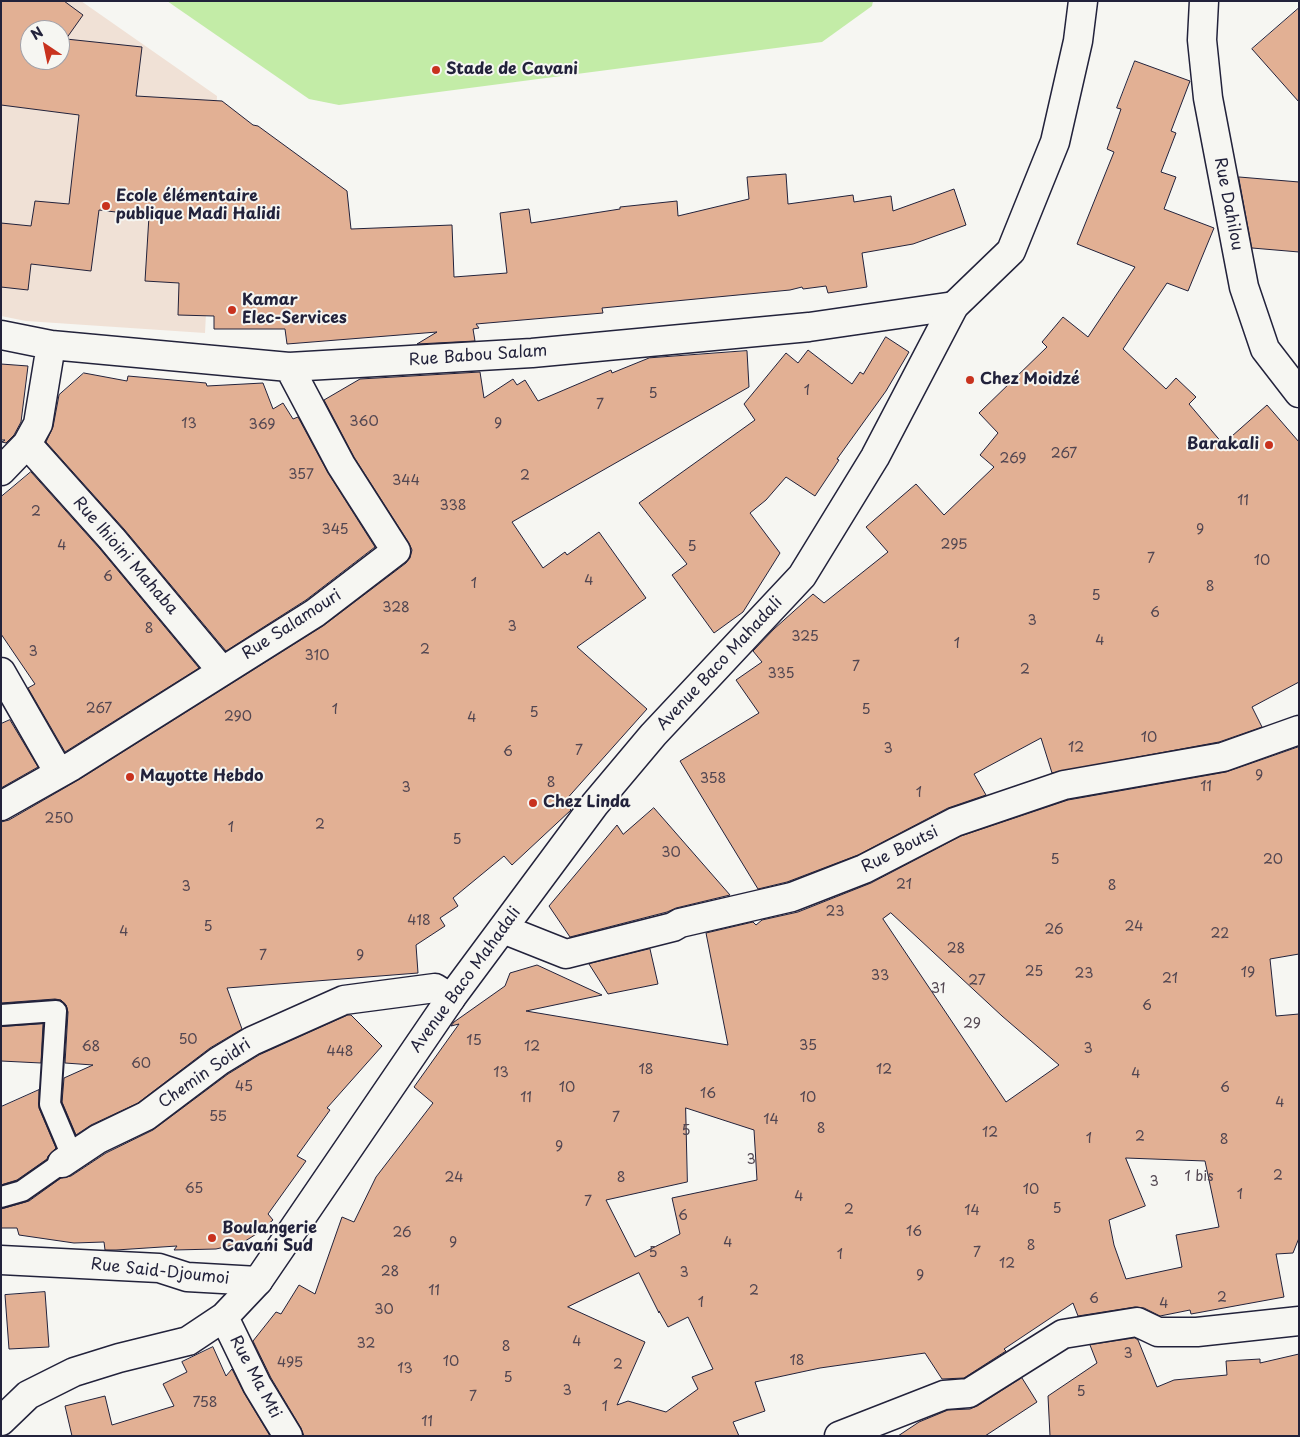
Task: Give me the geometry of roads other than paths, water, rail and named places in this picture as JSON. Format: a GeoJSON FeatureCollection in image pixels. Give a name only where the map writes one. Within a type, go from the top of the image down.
{"type":"FeatureCollection","features":[{"type":"Feature","properties":{"kind":"street","name":"Avenue Baco Mahadali"},"geometry":{"type":"LineString","coordinates":[[1,1421],[28,1395],[74,1372],[119,1358],[188,1342],[224,1317],[258,1281],[451,998],[595,804],[653,735],[802,576],[875,457],[954,306],[1011,251],[1055,142],[1078,41],[1083,1]]}},
{"type":"Feature","properties":{"kind":"street","name":"Rue Dahilou"},"geometry":{"type":"LineString","coordinates":[[1204,1],[1202,40],[1208,98],[1244,287],[1265,348],[1299,393]]}},
{"type":"Feature","properties":{"kind":"street","name":"Rue Babou Salam"},"geometry":{"type":"LineString","coordinates":[[1,335],[51,345],[289,367],[532,354],[809,327],[954,306]]}},
{"type":"Feature","properties":{"kind":"street"},"geometry":{"type":"LineString","coordinates":[[1,471],[27,444],[38,424],[51,345]]}},
{"type":"Feature","properties":{"kind":"street","name":"Rue Salamouri"},"geometry":{"type":"LineString","coordinates":[[1,806],[146,721],[222,670],[315,613],[396,551],[341,465],[289,367]]}},
{"type":"Feature","properties":{"kind":"street","name":"Rue Ihioini Mahaba"},"geometry":{"type":"LineString","coordinates":[[27,444],[112,539],[222,670]]}},
{"type":"Feature","properties":{"kind":"street"},"geometry":{"type":"LineString","coordinates":[[1,672],[59,773]]}},
{"type":"Feature","properties":{"kind":"street","name":"Rue Boutsi"},"geometry":{"type":"LineString","coordinates":[[503,929],[566,954],[674,927],[680,923],[792,897],[864,869],[956,822],[1064,785],[1223,757],[1299,730]]}},
{"type":"Feature","properties":{"kind":"street","name":"Chemin Soidri"},"geometry":{"type":"LineString","coordinates":[[67,1159],[98,1139],[146,1116],[219,1061],[252,1041],[344,1000],[435,988],[451,998]]}},
{"type":"Feature","properties":{"kind":"street","name":"Rue Said-Djoumoi"},"geometry":{"type":"LineString","coordinates":[[1,1260],[159,1268],[186,1277],[258,1281]]}},
{"type":"Feature","properties":{"kind":"street","name":"Rue Ma Mti"},"geometry":{"type":"LineString","coordinates":[[224,1317],[257,1385],[288,1436]]}},
{"type":"Feature","properties":{"kind":"street"},"geometry":{"type":"LineString","coordinates":[[839,1436],[944,1395],[969,1393],[1063,1334],[1136,1322],[1158,1332],[1197,1332],[1299,1322]]}},
{"type":"Feature","properties":{"kind":"lane"},"geometry":{"type":"LineString","coordinates":[[1,1015],[56,1012],[50,1104],[67,1159]]}},
{"type":"Feature","properties":{"kind":"lane","name":"Chemin Soidri"},"geometry":{"type":"LineString","coordinates":[[1,1197],[22,1191],[67,1159]]}},
{"type":"Feature","properties":{"kind":"place","name":"Stade de Cavani"},"geometry":{"type":"Point","coordinates":[436,70]}},
{"type":"Feature","properties":{"kind":"place","name":"Ecole élémentaire publique Madi Halidi"},"geometry":{"type":"Point","coordinates":[106,206]}},
{"type":"Feature","properties":{"kind":"place","name":"Kamar Elec-Services"},"geometry":{"type":"Point","coordinates":[232,310]}},
{"type":"Feature","properties":{"kind":"place","name":"Chez Moidzé"},"geometry":{"type":"Point","coordinates":[970,380]}},
{"type":"Feature","properties":{"kind":"place","name":"Barakali"},"geometry":{"type":"Point","coordinates":[1269,445]}},
{"type":"Feature","properties":{"kind":"place","name":"Mayotte Hebdo"},"geometry":{"type":"Point","coordinates":[130,777]}},
{"type":"Feature","properties":{"kind":"place","name":"Chez Linda"},"geometry":{"type":"Point","coordinates":[533,803]}},
{"type":"Feature","properties":{"kind":"place","name":"Boulangerie Cavani Sud"},"geometry":{"type":"Point","coordinates":[212,1238]}}]}
